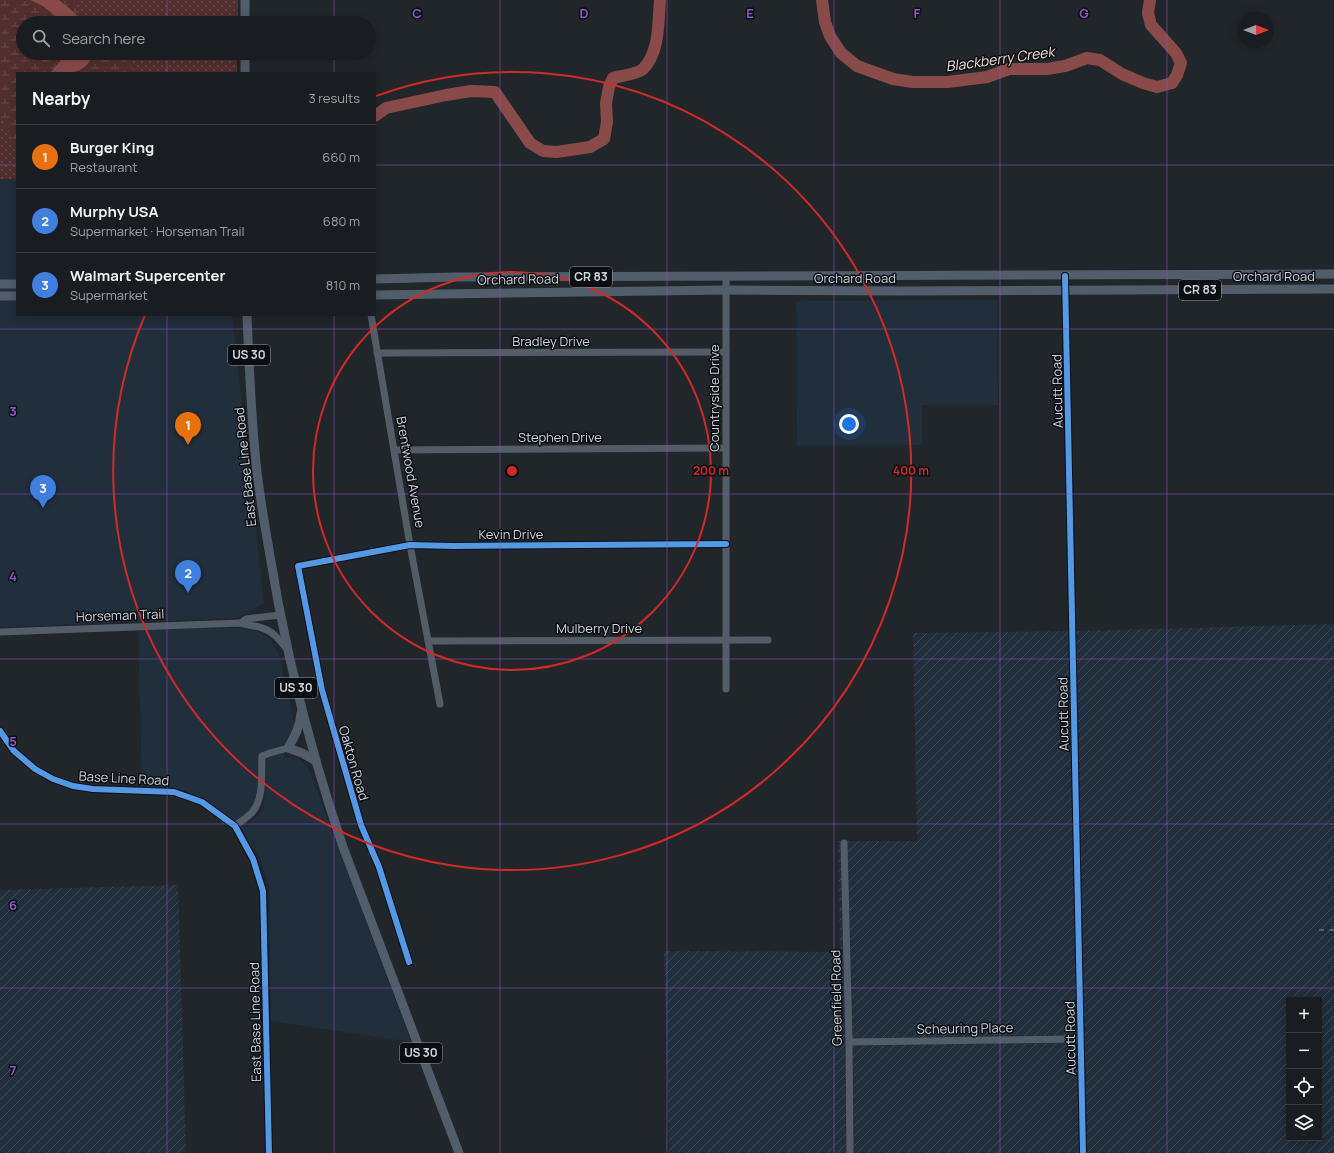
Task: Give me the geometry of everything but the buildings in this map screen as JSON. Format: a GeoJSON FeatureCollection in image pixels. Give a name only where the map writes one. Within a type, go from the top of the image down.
{"type":"FeatureCollection","features":[{"type":"Feature","properties":{"kind":"main road"},"geometry":{"type":"LineString","coordinates":[[245,0],[245,16]]}},
{"type":"Feature","properties":{"kind":"main road"},"geometry":{"type":"LineString","coordinates":[[245,60],[245,72]]}},
{"type":"Feature","properties":{"kind":"main road","name":"Orchard Road"},"geometry":{"type":"LineString","coordinates":[[376,279],[457,277],[1334,274]]}},
{"type":"Feature","properties":{"kind":"main road"},"geometry":{"type":"LineString","coordinates":[[0,284],[16,284]]}},
{"type":"Feature","properties":{"kind":"main road","name":"Orchard Road"},"geometry":{"type":"LineString","coordinates":[[376,295],[726,290],[1334,289]]}},
{"type":"Feature","properties":{"kind":"main road"},"geometry":{"type":"LineString","coordinates":[[0,296],[16,296]]}},
{"type":"Feature","properties":{"kind":"main road","name":"East Base Line Road"},"geometry":{"type":"LineString","coordinates":[[248,316],[250,396],[256,464],[263,518],[280,615]]}},
{"type":"Feature","properties":{"kind":"main road","name":"US 30"},"geometry":{"type":"LineString","coordinates":[[280,615],[301,706],[327,800],[343,847],[459,1153]]}},
{"type":"Feature","properties":{"kind":"main road"},"geometry":{"type":"LineString","coordinates":[[301,706],[300,724],[288,748],[302,753],[316,761]]}},
{"type":"Feature","properties":{"kind":"street","name":"Aucutt Road"},"geometry":{"type":"LineString","coordinates":[[1065,276],[1083,1153]]}},
{"type":"Feature","properties":{"kind":"street","name":"Countryside Drive"},"geometry":{"type":"LineString","coordinates":[[726,277],[726,689]]}},
{"type":"Feature","properties":{"kind":"street","name":"Brentwood Avenue"},"geometry":{"type":"LineString","coordinates":[[371,316],[410,544],[440,704]]}},
{"type":"Feature","properties":{"kind":"street","name":"Bradley Drive"},"geometry":{"type":"LineString","coordinates":[[377,353],[726,352]]}},
{"type":"Feature","properties":{"kind":"street","name":"Stephen Drive"},"geometry":{"type":"LineString","coordinates":[[395,450],[726,448]]}},
{"type":"Feature","properties":{"kind":"street","name":"Kevin Drive"},"geometry":{"type":"LineString","coordinates":[[298,566],[410,544],[452,546],[726,544]]}},
{"type":"Feature","properties":{"kind":"street","name":"Oakton Road"},"geometry":{"type":"LineString","coordinates":[[298,566],[322,690],[361,825],[379,867],[409,962]]}},
{"type":"Feature","properties":{"kind":"street","name":"Horseman Trail"},"geometry":{"type":"LineString","coordinates":[[240,623],[246,619],[280,615]]}},
{"type":"Feature","properties":{"kind":"street","name":"Horseman Trail"},"geometry":{"type":"LineString","coordinates":[[0,632],[146,625],[240,623],[246,626],[262,627],[268,630],[287,649]]}},
{"type":"Feature","properties":{"kind":"street","name":"Mulberry Drive"},"geometry":{"type":"LineString","coordinates":[[429,641],[768,640]]}},
{"type":"Feature","properties":{"kind":"street","name":"Base Line Road"},"geometry":{"type":"LineString","coordinates":[[0,731],[14,751],[35,769],[72,786],[93,789],[174,792],[202,802],[235,826],[253,859],[263,891]]}},
{"type":"Feature","properties":{"kind":"street"},"geometry":{"type":"LineString","coordinates":[[235,826],[254,810],[259,799],[262,756],[288,748]]}},
{"type":"Feature","properties":{"kind":"street","name":"Greenfield Road"},"geometry":{"type":"LineString","coordinates":[[844,843],[850,1153]]}},
{"type":"Feature","properties":{"kind":"street","name":"East Base Line Road"},"geometry":{"type":"LineString","coordinates":[[263,891],[269,1153]]}},
{"type":"Feature","properties":{"kind":"street","name":"Scheuring Place"},"geometry":{"type":"LineString","coordinates":[[849,1042],[1081,1039]]}},
{"type":"Feature","properties":{"kind":"shaded area"},"geometry":{"type":"Polygon","coordinates":[[[30,0],[59,0],[78,16],[55,16],[43,6],[30,0]]]}},
{"type":"Feature","properties":{"kind":"shaded area"},"geometry":{"type":"Polygon","coordinates":[[[61,60],[90,60],[82,69],[76,71],[51,72],[61,60]]]}},
{"type":"Feature","properties":{"kind":"shaded area"},"geometry":{"type":"Polygon","coordinates":[[[0,179],[12,179],[16,180],[16,316],[232,316],[264,603],[237,618],[0,627],[0,179]]]}},
{"type":"Feature","properties":{"kind":"shaded area"},"geometry":{"type":"Polygon","coordinates":[[[997,300],[998,405],[922,405],[922,445],[797,446],[796,301],[997,300]]]}},
{"type":"Feature","properties":{"kind":"shaded area"},"geometry":{"type":"Polygon","coordinates":[[[1334,624],[1334,1153],[669,1153],[664,951],[840,952],[838,841],[917,841],[913,633],[1079,631],[1334,624]]]}},
{"type":"Feature","properties":{"kind":"shaded area"},"geometry":{"type":"Polygon","coordinates":[[[241,628],[260,632],[271,640],[279,655],[295,726],[290,736],[284,757],[298,758],[308,767],[411,1042],[271,1021],[269,886],[259,856],[244,832],[232,819],[204,801],[186,792],[165,787],[142,787],[138,629],[241,628]],[[266,779],[244,830],[263,809],[266,779]]]}},
{"type":"Feature","properties":{"kind":"shaded area"},"geometry":{"type":"Polygon","coordinates":[[[178,885],[186,1153],[0,1153],[0,890],[178,885]]]}},
{"type":"Feature","properties":{"kind":"green space"},"geometry":{"type":"Polygon","coordinates":[[[0,0],[238,0],[238,16],[16,16],[16,60],[237,60],[237,72],[16,72],[16,180],[0,179],[0,0]]]}},
{"type":"Feature","properties":{"kind":"green space"},"geometry":{"type":"Polygon","coordinates":[[[0,0],[30,0],[43,5],[55,16],[16,16],[16,60],[61,60],[51,72],[16,72],[16,144],[14,143],[0,116],[0,0]]]}},
{"type":"Feature","properties":{"kind":"green space"},"geometry":{"type":"Polygon","coordinates":[[[59,0],[73,0],[86,16],[77,15],[59,0]]]}},
{"type":"Feature","properties":{"kind":"green space"},"geometry":{"type":"Polygon","coordinates":[[[125,60],[136,72],[76,72],[91,61],[125,60]]]}},
{"type":"Feature","properties":{"kind":"waterway","name":"Blackberry Creek"},"geometry":{"type":"LineString","coordinates":[[376,115],[386,108],[446,95],[471,91],[495,92],[530,143],[543,151],[557,152],[590,147],[604,139],[607,122],[606,103],[609,87],[613,78],[641,71],[649,62],[653,54],[657,36],[660,0]]}},
{"type":"Feature","properties":{"kind":"waterway","name":"Blackberry Creek"},"geometry":{"type":"LineString","coordinates":[[822,0],[825,22],[830,36],[841,53],[857,66],[893,79],[913,82],[948,82],[987,77],[1009,69],[1047,69],[1065,66],[1087,58],[1100,60],[1122,74],[1157,87],[1172,83],[1177,75],[1181,63],[1176,53],[1151,25],[1148,13],[1150,0]]}},
{"type":"Feature","properties":{"kind":"railway"},"geometry":{"type":"LineString","coordinates":[[1319,930],[1334,930]]}},
{"type":"Feature","properties":{"kind":"cycle path"},"geometry":{"type":"LineString","coordinates":[[1065,276],[1083,1153]]}},
{"type":"Feature","properties":{"kind":"cycle path"},"geometry":{"type":"LineString","coordinates":[[409,962],[379,867],[361,825],[322,690],[298,566],[410,545],[726,544]]}},
{"type":"Feature","properties":{"kind":"cycle path"},"geometry":{"type":"LineString","coordinates":[[0,731],[14,751],[35,769],[53,779],[73,786],[93,789],[174,792],[202,802],[235,826],[253,859],[263,891],[269,1153]]}},
{"type":"Feature","properties":{"kind":"place","name":"Burger King"},"geometry":{"type":"Point","coordinates":[188,445]}},
{"type":"Feature","properties":{"kind":"place","name":"Walmart Supercenter"},"geometry":{"type":"Point","coordinates":[43,508]}},
{"type":"Feature","properties":{"kind":"place","name":"Murphy USA"},"geometry":{"type":"Point","coordinates":[188,593]}}]}
